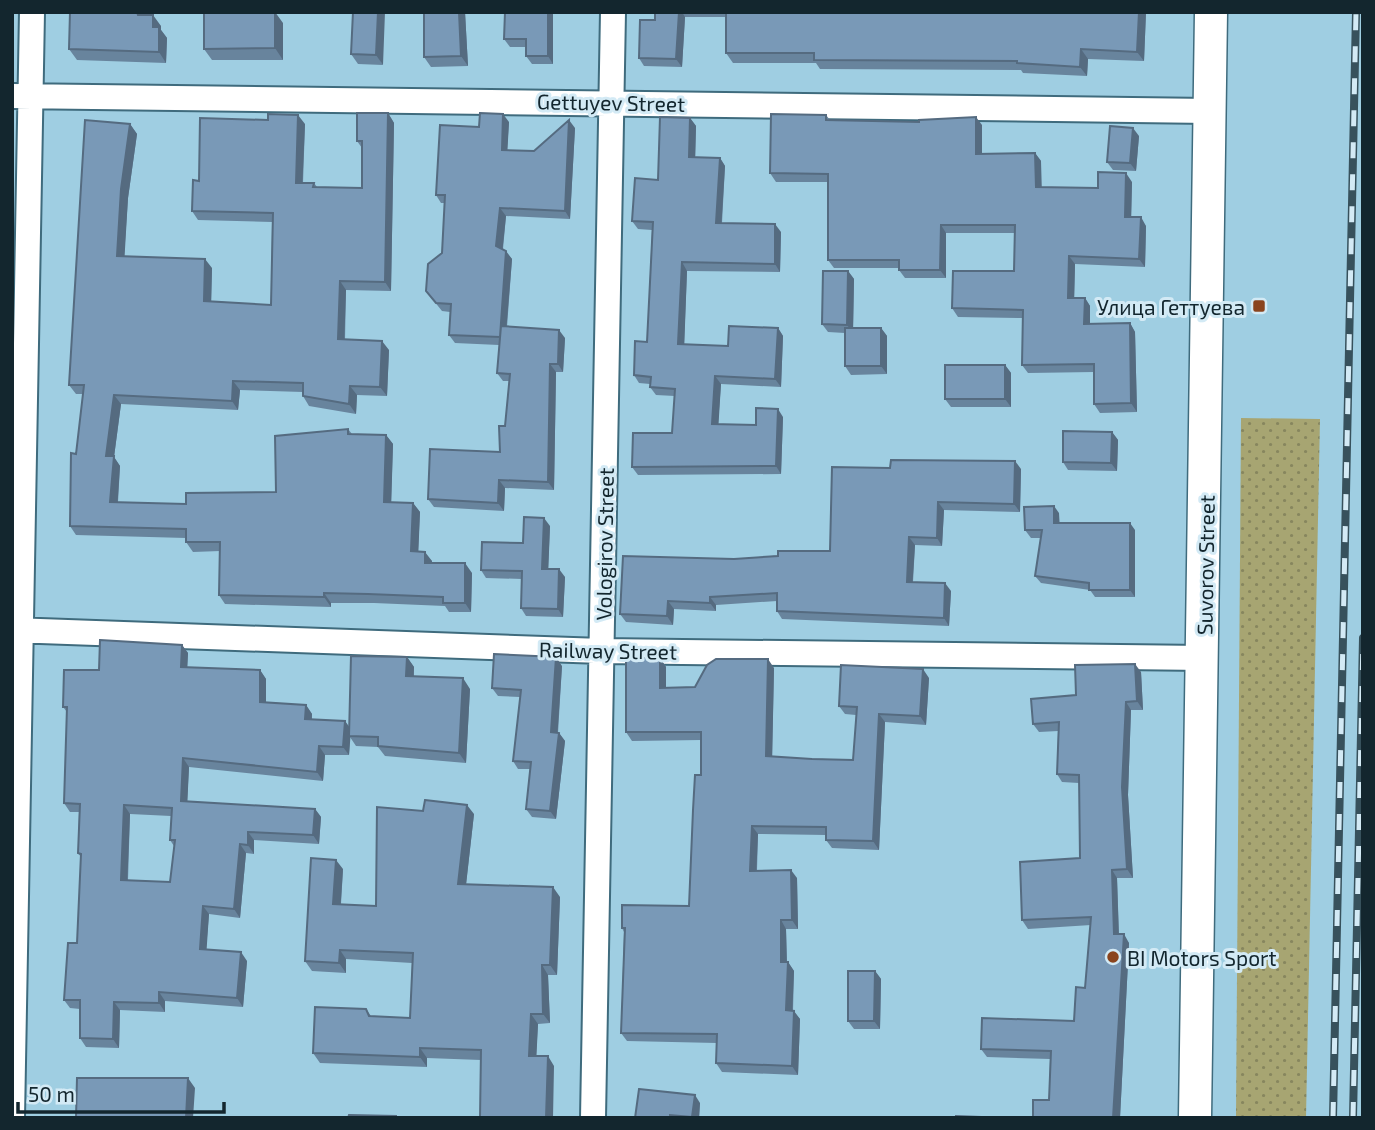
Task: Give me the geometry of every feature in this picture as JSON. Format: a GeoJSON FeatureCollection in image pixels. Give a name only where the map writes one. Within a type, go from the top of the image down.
{"type":"FeatureCollection","features":[{"type":"Feature","properties":{"kind":"street"},"geometry":{"type":"LineString","coordinates":[[12,1118],[21,96],[32,12]]}},
{"type":"Feature","properties":{"kind":"street","name":"Vologirov Street"},"geometry":{"type":"LineString","coordinates":[[593,1118],[613,12]]}},
{"type":"Feature","properties":{"kind":"street","name":"Suvorov Street"},"geometry":{"type":"LineString","coordinates":[[1195,1118],[1204,658],[1211,12]]}},
{"type":"Feature","properties":{"kind":"street","name":"Gettuyev Street"},"geometry":{"type":"LineString","coordinates":[[21,96],[1210,111]]}},
{"type":"Feature","properties":{"kind":"street","name":"Railway Street"},"geometry":{"type":"LineString","coordinates":[[17,630],[602,651],[1204,658]]}},
{"type":"Feature","properties":{"kind":"shaded area"},"geometry":{"type":"Polygon","coordinates":[[[1241,418],[1320,419],[1306,1118],[1236,1118],[1241,418]]]}},
{"type":"Feature","properties":{"kind":"building"},"geometry":{"type":"Polygon","coordinates":[[[70,12],[137,12],[138,15],[153,15],[153,27],[159,27],[159,52],[69,49],[70,12]]]}},
{"type":"Feature","properties":{"kind":"building"},"geometry":{"type":"Polygon","coordinates":[[[204,12],[275,12],[275,48],[204,49],[204,12]]]}},
{"type":"Feature","properties":{"kind":"building"},"geometry":{"type":"Polygon","coordinates":[[[353,12],[378,12],[376,55],[351,54],[353,12]]]}},
{"type":"Feature","properties":{"kind":"building"},"geometry":{"type":"Polygon","coordinates":[[[424,12],[459,12],[461,56],[424,57],[424,12]]]}},
{"type":"Feature","properties":{"kind":"building"},"geometry":{"type":"Polygon","coordinates":[[[505,12],[548,12],[548,56],[526,56],[526,39],[504,39],[505,12]]]}},
{"type":"Feature","properties":{"kind":"building"},"geometry":{"type":"Polygon","coordinates":[[[655,12],[679,12],[676,59],[639,58],[640,20],[655,20],[655,12]]]}},
{"type":"Feature","properties":{"kind":"building"},"geometry":{"type":"Polygon","coordinates":[[[726,12],[1139,12],[1137,52],[1081,49],[1080,67],[1017,61],[814,60],[814,53],[726,53],[726,12]]]}},
{"type":"Feature","properties":{"kind":"building"},"geometry":{"type":"Polygon","coordinates":[[[357,113],[388,113],[385,282],[340,281],[338,339],[382,341],[380,387],[350,386],[349,404],[303,396],[303,383],[233,381],[232,401],[114,395],[106,456],[114,456],[110,502],[186,504],[186,493],[276,492],[275,436],[348,429],[348,434],[386,435],[384,502],[413,503],[411,551],[425,552],[425,563],[465,563],[465,603],[443,603],[443,597],[368,594],[324,593],[324,597],[219,595],[220,542],[186,542],[186,529],[70,526],[71,453],[76,454],[84,385],[69,385],[85,120],[130,124],[121,189],[117,256],[205,259],[204,301],[271,305],[273,213],[192,211],[193,180],[199,181],[200,118],[268,120],[268,114],[298,115],[296,183],[314,183],[313,187],[362,188],[362,141],[357,141],[357,113]]]}},
{"type":"Feature","properties":{"kind":"building"},"geometry":{"type":"Polygon","coordinates":[[[480,113],[503,114],[502,150],[534,151],[569,120],[565,211],[500,208],[496,246],[506,251],[500,337],[449,335],[451,304],[436,303],[426,291],[428,264],[442,253],[445,195],[436,195],[440,125],[479,127],[480,113]]]}},
{"type":"Feature","properties":{"kind":"building"},"geometry":{"type":"Polygon","coordinates":[[[771,114],[826,115],[826,120],[919,122],[976,117],[976,154],[1035,153],[1036,187],[1098,188],[1098,172],[1126,173],[1125,217],[1141,217],[1139,259],[1069,256],[1068,298],[1085,298],[1084,324],[1130,323],[1131,403],[1094,404],[1094,364],[1022,365],[1023,310],[952,308],[953,271],[1014,271],[1015,225],[941,225],[940,270],[899,270],[899,260],[828,260],[828,174],[770,173],[771,114]]]}},
{"type":"Feature","properties":{"kind":"building"},"geometry":{"type":"Polygon","coordinates":[[[660,117],[690,118],[689,157],[720,158],[716,223],[775,224],[775,264],[682,262],[678,344],[728,346],[729,326],[778,328],[775,379],[715,376],[712,424],[756,425],[756,408],[778,409],[776,466],[632,467],[633,433],[672,433],[675,389],[650,387],[651,377],[634,375],[635,341],[647,342],[653,222],[632,221],[635,178],[658,180],[660,117]]]}},
{"type":"Feature","properties":{"kind":"building"},"geometry":{"type":"Polygon","coordinates":[[[1110,126],[1133,128],[1130,163],[1107,162],[1110,126]]]}},
{"type":"Feature","properties":{"kind":"building"},"geometry":{"type":"Polygon","coordinates":[[[823,271],[848,271],[847,325],[822,324],[823,271]]]}},
{"type":"Feature","properties":{"kind":"building"},"geometry":{"type":"Polygon","coordinates":[[[501,326],[559,330],[558,364],[550,364],[548,482],[499,480],[498,503],[428,499],[430,449],[500,452],[499,426],[505,426],[510,374],[497,373],[501,326]]]}},
{"type":"Feature","properties":{"kind":"building"},"geometry":{"type":"Polygon","coordinates":[[[845,328],[881,328],[881,366],[845,366],[845,328]]]}},
{"type":"Feature","properties":{"kind":"building"},"geometry":{"type":"Polygon","coordinates":[[[945,365],[1005,365],[1005,399],[945,399],[945,365]]]}},
{"type":"Feature","properties":{"kind":"building"},"geometry":{"type":"Polygon","coordinates":[[[1063,431],[1112,432],[1111,463],[1063,462],[1063,431]]]}},
{"type":"Feature","properties":{"kind":"building"},"geometry":{"type":"Polygon","coordinates":[[[891,460],[1015,461],[1014,504],[938,502],[937,538],[909,537],[907,582],[945,583],[944,618],[777,611],[777,593],[710,597],[710,603],[668,601],[667,616],[620,614],[623,556],[734,559],[778,556],[778,551],[830,551],[832,467],[890,468],[891,460]]]}},
{"type":"Feature","properties":{"kind":"building"},"geometry":{"type":"Polygon","coordinates":[[[1054,506],[1054,523],[1130,523],[1130,590],[1089,590],[1089,583],[1035,576],[1042,530],[1025,530],[1024,507],[1054,506]]]}},
{"type":"Feature","properties":{"kind":"building"},"geometry":{"type":"Polygon","coordinates":[[[524,517],[544,518],[542,569],[559,569],[558,609],[521,608],[522,571],[481,570],[482,542],[523,543],[524,517]]]}},
{"type":"Feature","properties":{"kind":"building"},"geometry":{"type":"Polygon","coordinates":[[[100,640],[182,645],[181,667],[260,670],[260,702],[306,705],[305,719],[345,721],[343,747],[319,746],[317,772],[183,758],[181,801],[315,809],[313,835],[248,832],[248,845],[240,844],[234,909],[203,906],[200,949],[241,952],[237,998],[159,992],[159,1003],[114,1002],[113,1039],[80,1038],[80,1000],[64,1000],[68,943],[77,943],[81,854],[78,853],[80,804],[64,803],[67,707],[63,707],[64,670],[99,670],[100,640]],[[124,805],[121,880],[170,882],[175,840],[170,840],[172,808],[124,805]]]}},
{"type":"Feature","properties":{"kind":"building"},"geometry":{"type":"Polygon","coordinates":[[[494,654],[556,657],[551,732],[559,733],[550,811],[526,809],[531,762],[513,761],[521,690],[492,688],[494,654]]]}},
{"type":"Feature","properties":{"kind":"building"},"geometry":{"type":"Polygon","coordinates":[[[351,656],[407,657],[406,676],[463,678],[459,753],[378,746],[378,737],[349,736],[351,656]]]}},
{"type":"Feature","properties":{"kind":"building"},"geometry":{"type":"Polygon","coordinates":[[[626,658],[660,658],[660,688],[695,687],[707,665],[716,659],[768,659],[766,756],[812,759],[853,760],[857,707],[839,706],[841,665],[923,669],[920,716],[879,714],[873,841],[826,840],[826,827],[752,826],[750,871],[791,870],[792,920],[781,920],[781,962],[788,962],[786,1010],[794,1011],[792,1066],[716,1063],[717,1034],[621,1033],[625,928],[622,928],[622,905],[689,906],[695,775],[701,775],[701,732],[626,732],[626,658]]]}},
{"type":"Feature","properties":{"kind":"building"},"geometry":{"type":"Polygon","coordinates":[[[1135,664],[1137,701],[1126,702],[1122,787],[1127,869],[1112,870],[1114,934],[1124,934],[1113,1118],[1033,1118],[1033,1100],[1049,1100],[1051,1051],[981,1049],[982,1018],[1074,1021],[1076,987],[1085,988],[1091,917],[1022,920],[1020,862],[1080,858],[1079,775],[1057,774],[1059,722],[1033,724],[1031,699],[1076,695],[1075,665],[1135,664]]]}},
{"type":"Feature","properties":{"kind":"building"},"geometry":{"type":"Polygon","coordinates":[[[425,800],[467,805],[458,884],[553,887],[550,965],[542,965],[543,1014],[531,1014],[529,1056],[548,1056],[546,1118],[480,1118],[481,1050],[420,1048],[420,1057],[313,1053],[315,1007],[366,1009],[369,1016],[410,1018],[413,953],[340,950],[339,963],[305,961],[311,858],[336,860],[333,904],[376,906],[377,807],[423,811],[425,800]]]}},
{"type":"Feature","properties":{"kind":"building"},"geometry":{"type":"Polygon","coordinates":[[[848,971],[875,971],[874,1021],[848,1021],[848,971]]]}},
{"type":"Feature","properties":{"kind":"building"},"geometry":{"type":"Polygon","coordinates":[[[77,1078],[188,1078],[186,1118],[76,1118],[77,1078]]]}},
{"type":"Feature","properties":{"kind":"building"},"geometry":{"type":"Polygon","coordinates":[[[639,1089],[695,1095],[692,1117],[670,1115],[670,1118],[635,1118],[639,1089]]]}},
{"type":"Feature","properties":{"kind":"building"},"geometry":{"type":"Polygon","coordinates":[[[349,1115],[396,1116],[396,1118],[348,1118],[349,1115]]]}},
{"type":"Feature","properties":{"kind":"building"},"geometry":{"type":"Polygon","coordinates":[[[956,1116],[1007,1118],[956,1118],[956,1116]]]}},
{"type":"Feature","properties":{"kind":"railway"},"geometry":{"type":"LineString","coordinates":[[1333,1118],[1356,12]]}},
{"type":"Feature","properties":{"kind":"railway"},"geometry":{"type":"LineString","coordinates":[[1353,1118],[1363,638]]}},
{"type":"Feature","properties":{"kind":"place","name":"Улица Геттуева"},"geometry":{"type":"Point","coordinates":[1259,306]}},
{"type":"Feature","properties":{"kind":"place","name":"BI Motors Sport"},"geometry":{"type":"Point","coordinates":[1113,957]}}]}
